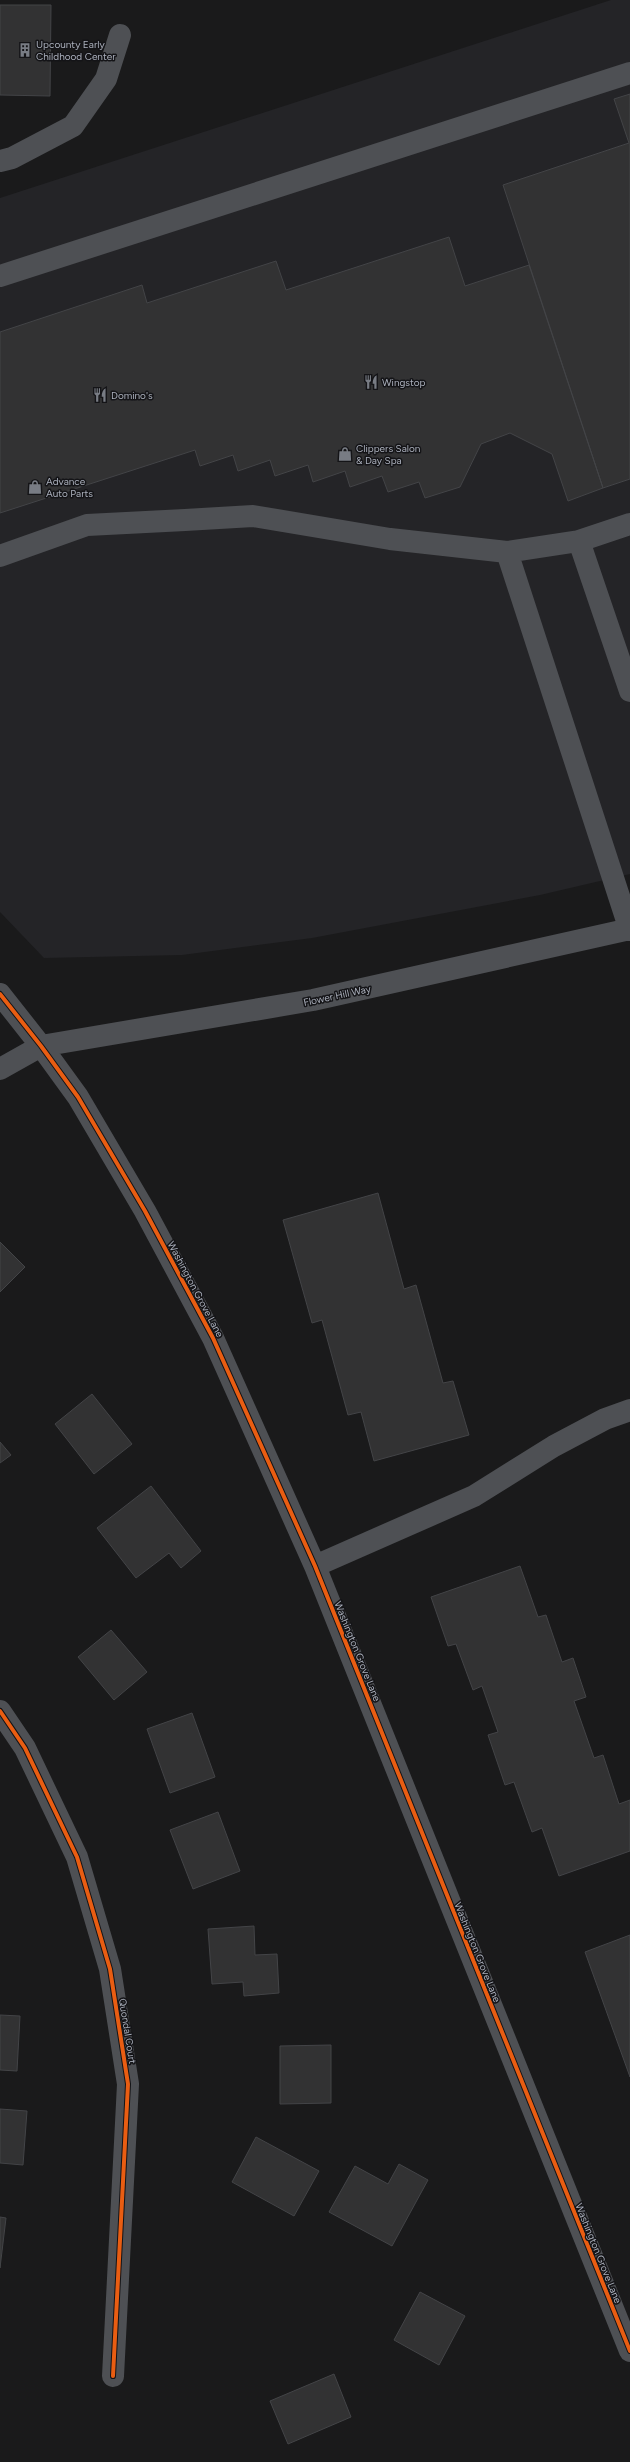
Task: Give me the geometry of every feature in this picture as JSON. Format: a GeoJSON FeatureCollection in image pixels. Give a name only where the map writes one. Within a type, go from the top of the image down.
{"type":"FeatureCollection","features":[{"type":"Feature","properties":{"kind":"street"},"geometry":{"type":"LineString","coordinates":[[0,161],[12,158],[73,126],[106,79],[120,35]]}},
{"type":"Feature","properties":{"kind":"street"},"geometry":{"type":"LineString","coordinates":[[0,276],[630,73]]}},
{"type":"Feature","properties":{"kind":"street"},"geometry":{"type":"LineString","coordinates":[[0,556],[87,525],[253,516],[390,539],[506,552],[579,541],[630,524]]}},
{"type":"Feature","properties":{"kind":"street"},"geometry":{"type":"LineString","coordinates":[[579,541],[630,691]]}},
{"type":"Feature","properties":{"kind":"street"},"geometry":{"type":"LineString","coordinates":[[506,552],[630,929]]}},
{"type":"Feature","properties":{"kind":"street","name":"Flower Hill Way"},"geometry":{"type":"LineString","coordinates":[[0,1069],[42,1046],[313,1000],[630,929]]}},
{"type":"Feature","properties":{"kind":"street","name":"Washington Grove Lane"},"geometry":{"type":"LineString","coordinates":[[0,994],[42,1046],[78,1097],[145,1211],[213,1338],[315,1566],[630,2351]]}},
{"type":"Feature","properties":{"kind":"street"},"geometry":{"type":"LineString","coordinates":[[315,1566],[474,1496],[554,1446],[605,1419],[630,1410]]}},
{"type":"Feature","properties":{"kind":"street","name":"Quondal Court"},"geometry":{"type":"LineString","coordinates":[[0,1711],[25,1748],[77,1857],[110,1969],[128,2084],[113,2376]]}},
{"type":"Feature","properties":{"kind":"shaded area"},"geometry":{"type":"Polygon","coordinates":[[[611,0],[630,0],[630,874],[540,895],[312,938],[182,955],[44,958],[0,912],[0,198],[611,0]]]}},
{"type":"Feature","properties":{"kind":"building","name":"Upcounty Early Childhood Center"},"geometry":{"type":"Polygon","coordinates":[[[0,5],[51,5],[50,96],[0,95],[0,5]]]}},
{"type":"Feature","properties":{"kind":"building"},"geometry":{"type":"Polygon","coordinates":[[[630,94],[630,479],[603,488],[503,185],[629,143],[614,99],[630,94]]]}},
{"type":"Feature","properties":{"kind":"building"},"geometry":{"type":"Polygon","coordinates":[[[449,237],[465,286],[529,265],[603,488],[568,501],[552,454],[510,433],[481,444],[460,487],[425,498],[419,482],[388,492],[382,476],[350,487],[345,471],[313,482],[308,465],[275,476],[270,460],[238,471],[233,455],[200,466],[195,450],[0,513],[0,332],[142,285],[147,303],[276,261],[286,290],[449,237]]]}},
{"type":"Feature","properties":{"kind":"building"},"geometry":{"type":"Polygon","coordinates":[[[378,1193],[404,1289],[416,1285],[443,1383],[453,1381],[469,1435],[374,1461],[361,1412],[348,1415],[322,1320],[312,1323],[283,1220],[378,1193]]]}},
{"type":"Feature","properties":{"kind":"building"},"geometry":{"type":"Polygon","coordinates":[[[0,1242],[25,1267],[0,1292],[0,1242]]]}},
{"type":"Feature","properties":{"kind":"building"},"geometry":{"type":"Polygon","coordinates":[[[92,1394],[132,1444],[94,1474],[55,1424],[92,1394]]]}},
{"type":"Feature","properties":{"kind":"building"},"geometry":{"type":"Polygon","coordinates":[[[0,1442],[11,1455],[0,1463],[0,1442]]]}},
{"type":"Feature","properties":{"kind":"building"},"geometry":{"type":"Polygon","coordinates":[[[151,1486],[201,1551],[181,1568],[169,1553],[136,1578],[97,1528],[151,1486]]]}},
{"type":"Feature","properties":{"kind":"building"},"geometry":{"type":"Polygon","coordinates":[[[520,1566],[538,1617],[546,1615],[562,1662],[573,1658],[586,1697],[574,1701],[594,1758],[603,1755],[619,1804],[630,1800],[630,1851],[559,1876],[542,1828],[532,1832],[514,1782],[505,1785],[488,1735],[498,1732],[482,1686],[473,1690],[456,1644],[448,1646],[431,1597],[520,1566]]]}},
{"type":"Feature","properties":{"kind":"building"},"geometry":{"type":"Polygon","coordinates":[[[111,1630],[147,1672],[114,1700],[78,1657],[111,1630]]]}},
{"type":"Feature","properties":{"kind":"building"},"geometry":{"type":"Polygon","coordinates":[[[192,1713],[215,1777],[170,1793],[147,1729],[192,1713]]]}},
{"type":"Feature","properties":{"kind":"building"},"geometry":{"type":"Polygon","coordinates":[[[218,1812],[240,1871],[193,1889],[170,1830],[218,1812]]]}},
{"type":"Feature","properties":{"kind":"building"},"geometry":{"type":"Polygon","coordinates":[[[254,1926],[255,1955],[277,1954],[279,1993],[244,1996],[243,1982],[212,1984],[208,1929],[254,1926]]]}},
{"type":"Feature","properties":{"kind":"building"},"geometry":{"type":"Polygon","coordinates":[[[630,1935],[630,2077],[585,1952],[630,1935]]]}},
{"type":"Feature","properties":{"kind":"building"},"geometry":{"type":"Polygon","coordinates":[[[0,2015],[20,2016],[17,2071],[0,2070],[0,2015]]]}},
{"type":"Feature","properties":{"kind":"building"},"geometry":{"type":"Polygon","coordinates":[[[331,2045],[331,2103],[280,2104],[280,2046],[331,2045]]]}},
{"type":"Feature","properties":{"kind":"building"},"geometry":{"type":"Polygon","coordinates":[[[0,2109],[27,2111],[23,2165],[0,2163],[0,2109]]]}},
{"type":"Feature","properties":{"kind":"building"},"geometry":{"type":"Polygon","coordinates":[[[256,2137],[319,2171],[294,2216],[232,2182],[256,2137]]]}},
{"type":"Feature","properties":{"kind":"building"},"geometry":{"type":"Polygon","coordinates":[[[399,2164],[428,2180],[392,2246],[329,2212],[355,2166],[388,2184],[399,2164]]]}},
{"type":"Feature","properties":{"kind":"building"},"geometry":{"type":"Polygon","coordinates":[[[0,2217],[6,2218],[0,2268],[0,2217]]]}},
{"type":"Feature","properties":{"kind":"building"},"geometry":{"type":"Polygon","coordinates":[[[420,2292],[465,2316],[439,2365],[394,2340],[420,2292]]]}},
{"type":"Feature","properties":{"kind":"building"},"geometry":{"type":"Polygon","coordinates":[[[334,2374],[351,2417],[288,2444],[270,2401],[334,2374]]]}},
{"type":"Feature","properties":{"kind":"cycle path"},"geometry":{"type":"LineString","coordinates":[[0,994],[41,1046],[78,1097],[145,1211],[213,1338],[315,1566],[630,2351]]}},
{"type":"Feature","properties":{"kind":"cycle path"},"geometry":{"type":"LineString","coordinates":[[0,1711],[25,1748],[77,1857],[110,1969],[128,2084],[113,2376]]}},
{"type":"Feature","properties":{"kind":"place","name":"Upcounty Early Childhood Center"},"geometry":{"type":"Point","coordinates":[25,50]}},
{"type":"Feature","properties":{"kind":"place","name":"Wingstop"},"geometry":{"type":"Point","coordinates":[371,382]}},
{"type":"Feature","properties":{"kind":"place","name":"Domino's"},"geometry":{"type":"Point","coordinates":[100,395]}},
{"type":"Feature","properties":{"kind":"place","name":"Clippers Salon & Day Spa"},"geometry":{"type":"Point","coordinates":[345,454]}},
{"type":"Feature","properties":{"kind":"place","name":"Advance Auto Parts"},"geometry":{"type":"Point","coordinates":[35,487]}}]}
